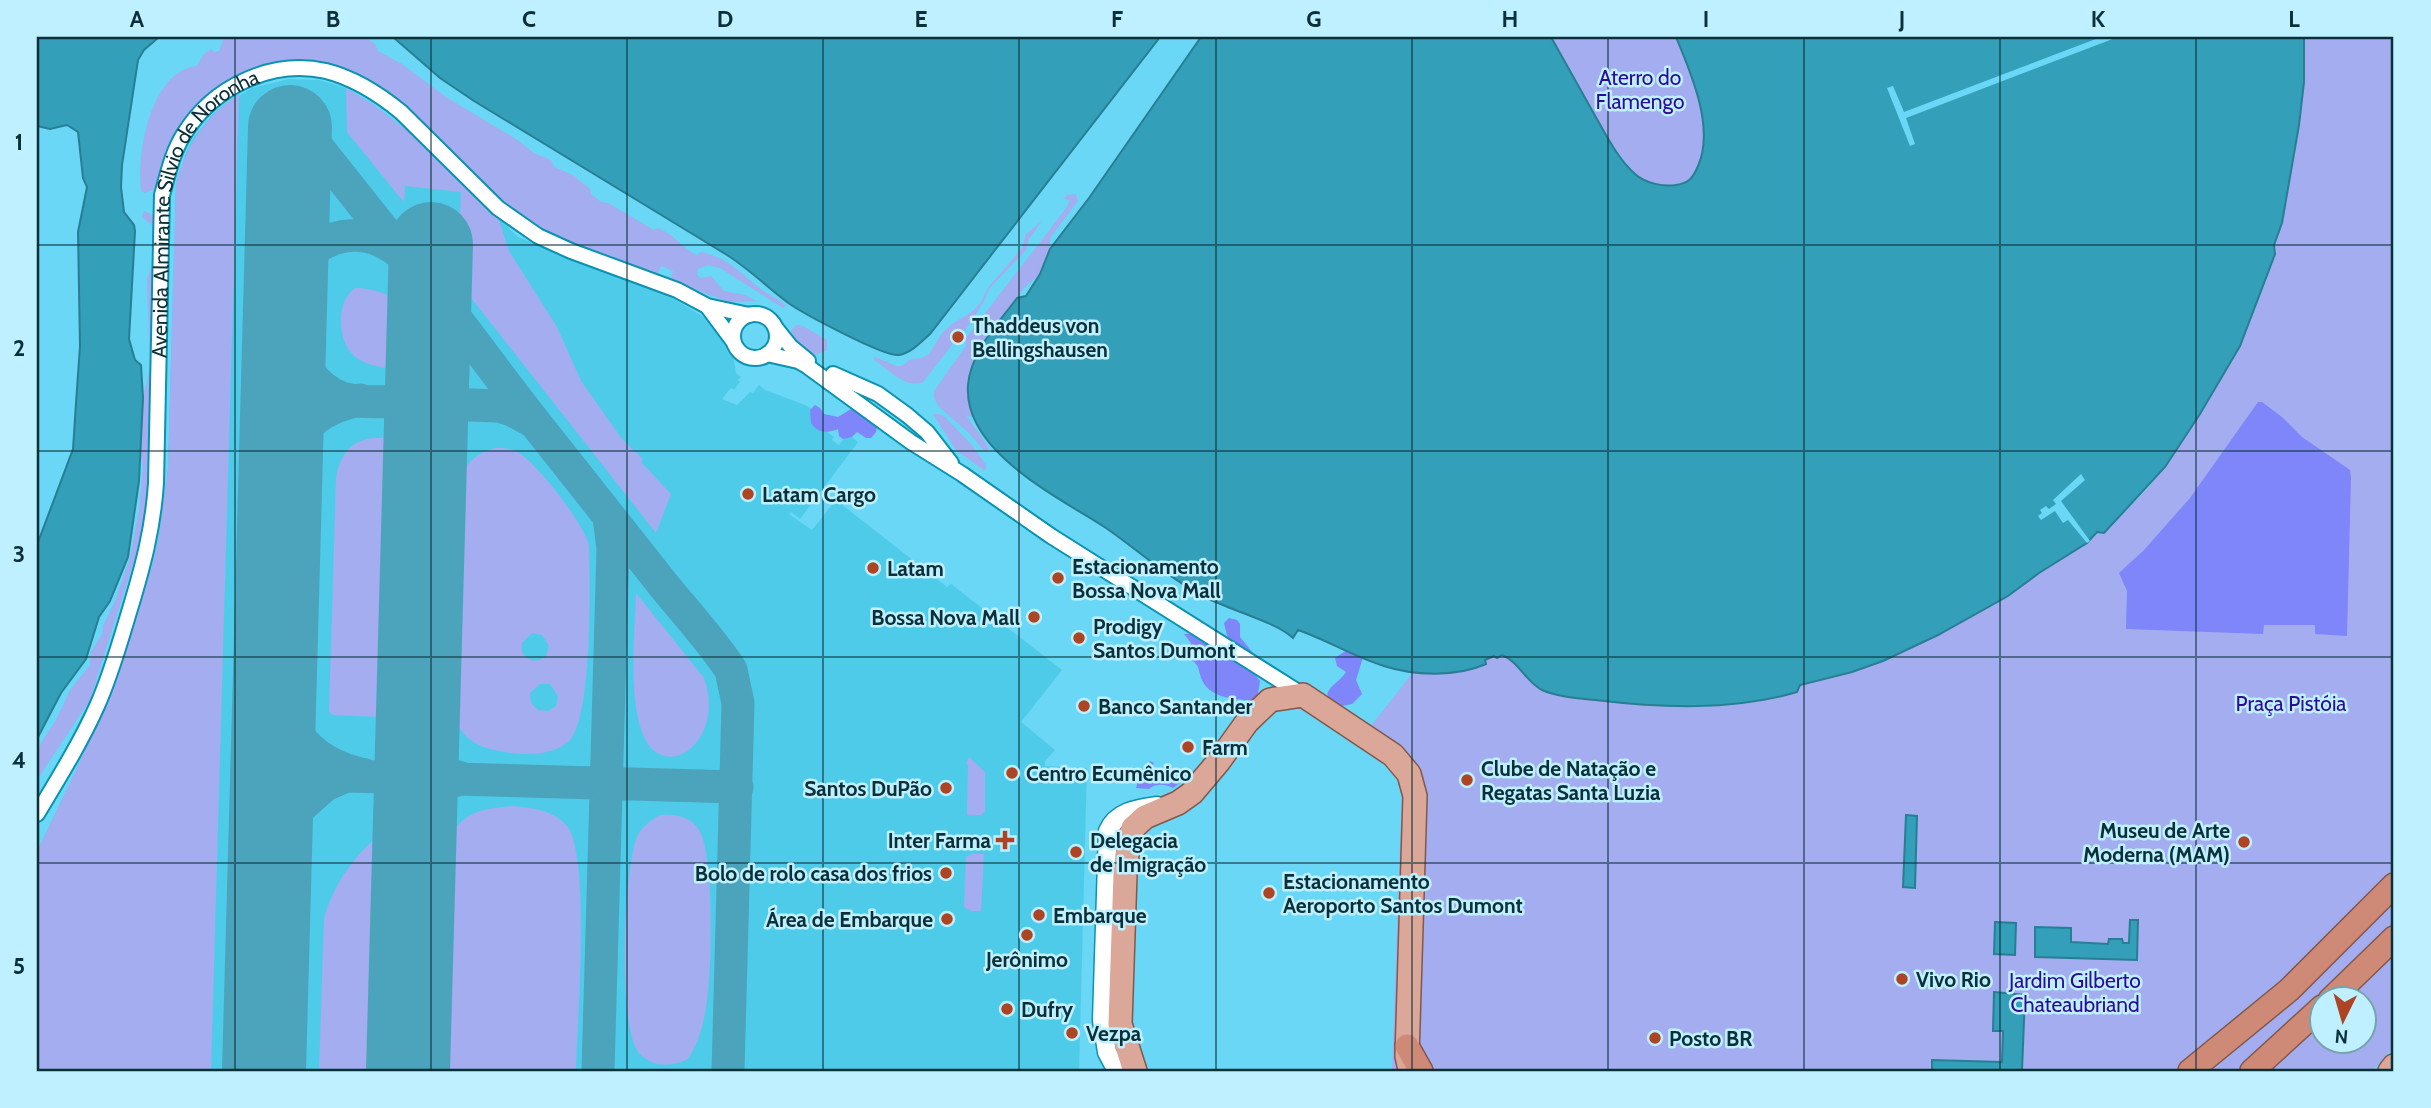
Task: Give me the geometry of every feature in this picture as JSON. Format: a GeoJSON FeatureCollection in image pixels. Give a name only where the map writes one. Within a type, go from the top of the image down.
{"type":"FeatureCollection","features":[{"type":"Feature","properties":{"kind":"highway"},"geometry":{"type":"LineString","coordinates":[[2190,1071],[2289,990],[2394,885]]}},
{"type":"Feature","properties":{"kind":"highway"},"geometry":{"type":"LineString","coordinates":[[2344,986],[2394,938]]}},
{"type":"Feature","properties":{"kind":"highway"},"geometry":{"type":"LineString","coordinates":[[2252,1071],[2308,1020]]}},
{"type":"Feature","properties":{"kind":"highway"},"geometry":{"type":"LineString","coordinates":[[1407,1046],[1421,1071]]}},
{"type":"Feature","properties":{"kind":"main road"},"geometry":{"type":"LineString","coordinates":[[1135,1071],[1120,1024],[1125,874],[1130,834],[1144,817],[1178,803],[1192,793],[1247,722],[1270,700],[1303,695]]}},
{"type":"Feature","properties":{"kind":"main road","name":"Avenida Almirante Silvio de Noronha"},"geometry":{"type":"LineString","coordinates":[[1303,695],[1393,755],[1409,774],[1415,796],[1407,1046],[1407,1060],[1411,1071]]}},
{"type":"Feature","properties":{"kind":"main road"},"geometry":{"type":"LineString","coordinates":[[2390,1071],[2394,1066]]}},
{"type":"Feature","properties":{"kind":"street","name":"Avenida Almirante Silvio de Noronha"},"geometry":{"type":"LineString","coordinates":[[37,814],[80,741],[104,691],[147,552],[153,524],[162,195],[174,152],[196,118],[217,97],[253,77],[280,69],[316,69],[356,83],[401,112],[498,208],[521,226],[571,251],[677,290],[707,306],[764,317],[800,356],[855,386],[878,394],[907,415],[927,432],[962,474]]}},
{"type":"Feature","properties":{"kind":"street","name":"Avenida Almirante Silvio de Noronha"},"geometry":{"type":"LineString","coordinates":[[707,306],[737,349],[750,357],[767,354],[799,361],[918,447],[962,474],[1056,540],[1303,695]]}},
{"type":"Feature","properties":{"kind":"street"},"geometry":{"type":"LineString","coordinates":[[733,341],[738,322],[749,315]]}},
{"type":"Feature","properties":{"kind":"street"},"geometry":{"type":"LineString","coordinates":[[767,354],[775,342],[775,327]]}},
{"type":"Feature","properties":{"kind":"street"},"geometry":{"type":"LineString","coordinates":[[1269,672],[1270,700]]}},
{"type":"Feature","properties":{"kind":"street"},"geometry":{"type":"LineString","coordinates":[[1117,1071],[1107,1052],[1102,1020],[1108,831],[1116,818],[1126,812],[1178,803]]}},
{"type":"Feature","properties":{"kind":"street"},"geometry":{"type":"LineString","coordinates":[[1117,1071],[1120,1024]]}},
{"type":"Feature","properties":{"kind":"shaded area"},"geometry":{"type":"Polygon","coordinates":[[[37,37],[159,37],[144,50],[138,60],[122,165],[124,212],[134,225],[135,231],[129,339],[135,360],[141,365],[143,398],[139,481],[128,557],[110,601],[99,617],[86,659],[61,693],[37,739],[37,545],[73,449],[80,346],[78,232],[87,187],[83,178],[78,132],[67,125],[50,129],[37,126],[37,37]]]}},
{"type":"Feature","properties":{"kind":"shaded area"},"geometry":{"type":"Polygon","coordinates":[[[393,37],[1160,37],[930,334],[912,350],[899,355],[861,342],[796,308],[727,255],[474,101],[440,78],[393,37]]]}},
{"type":"Feature","properties":{"kind":"shaded area"},"geometry":{"type":"Polygon","coordinates":[[[1201,37],[1551,37],[1623,161],[1639,177],[1654,184],[1666,185],[1680,184],[1692,177],[1703,151],[1704,135],[1699,101],[1676,37],[2304,37],[2304,82],[2282,223],[2274,245],[2275,254],[2240,346],[2165,467],[2104,533],[2097,532],[2087,543],[2008,596],[1938,635],[1883,661],[1800,685],[1797,692],[1772,698],[1722,705],[1671,706],[1561,696],[1536,686],[1513,662],[1502,655],[1485,660],[1486,664],[1462,671],[1422,673],[1373,662],[1298,630],[1293,638],[1276,627],[1217,603],[1181,583],[1106,528],[1018,470],[997,452],[981,431],[971,409],[968,385],[980,349],[1017,298],[1026,296],[1040,274],[1050,249],[1089,198],[1201,37]]]}},
{"type":"Feature","properties":{"kind":"shaded area"},"geometry":{"type":"Polygon","coordinates":[[[288,79],[319,80],[346,88],[374,105],[409,132],[518,237],[629,279],[672,298],[707,319],[723,338],[727,351],[734,360],[736,373],[741,377],[734,390],[731,388],[722,399],[737,405],[759,385],[826,417],[819,426],[834,437],[832,440],[839,445],[848,434],[858,442],[800,519],[791,512],[789,514],[812,530],[836,500],[947,587],[951,584],[1062,670],[1021,722],[1055,750],[1045,761],[1045,766],[1087,768],[1079,1071],[37,1071],[37,852],[109,700],[152,567],[159,536],[168,468],[176,183],[187,150],[212,115],[252,88],[288,79]]]}},
{"type":"Feature","properties":{"kind":"shaded area"},"geometry":{"type":"Polygon","coordinates":[[[2258,402],[2262,402],[2302,437],[2350,470],[2347,636],[2315,634],[2315,625],[2264,625],[2263,634],[2126,629],[2127,591],[2119,573],[2144,550],[2190,498],[2258,402]]]}},
{"type":"Feature","properties":{"kind":"shaded area"},"geometry":{"type":"Polygon","coordinates":[[[815,405],[824,414],[838,417],[851,409],[878,423],[876,432],[871,438],[857,432],[852,437],[843,439],[839,436],[838,429],[820,431],[811,423],[810,410],[815,405]]]}},
{"type":"Feature","properties":{"kind":"shaded area"},"geometry":{"type":"Polygon","coordinates":[[[1229,618],[1240,624],[1240,637],[1257,658],[1252,670],[1260,681],[1257,700],[1254,701],[1212,692],[1203,682],[1198,667],[1190,658],[1191,643],[1184,634],[1209,642],[1228,639],[1224,623],[1229,618]]]}},
{"type":"Feature","properties":{"kind":"shaded area"},"geometry":{"type":"Polygon","coordinates":[[[1347,650],[1363,657],[1356,680],[1362,694],[1352,704],[1336,707],[1330,702],[1328,693],[1346,672],[1337,666],[1335,658],[1347,650]]]}},
{"type":"Feature","properties":{"kind":"shaded area"},"geometry":{"type":"Polygon","coordinates":[[[1150,761],[1154,763],[1143,781],[1157,770],[1174,782],[1184,770],[1188,772],[1188,777],[1173,788],[1161,785],[1149,789],[1136,788],[1140,774],[1150,761]]]}},
{"type":"Feature","properties":{"kind":"shaded area"},"geometry":{"type":"Polygon","coordinates":[[[1906,815],[1917,816],[1915,888],[1903,887],[1906,815]]]}},
{"type":"Feature","properties":{"kind":"shaded area"},"geometry":{"type":"Polygon","coordinates":[[[2130,920],[2138,920],[2137,960],[2035,957],[2035,927],[2071,928],[2071,942],[2108,944],[2109,939],[2122,939],[2123,943],[2129,943],[2130,920]]]}},
{"type":"Feature","properties":{"kind":"shaded area"},"geometry":{"type":"Polygon","coordinates":[[[1995,922],[2016,923],[2015,955],[1994,954],[1995,922]]]}},
{"type":"Feature","properties":{"kind":"shaded area"},"geometry":{"type":"Polygon","coordinates":[[[1994,992],[2025,995],[2022,1071],[1932,1071],[1932,1060],[2002,1062],[2003,1031],[1993,1031],[1994,992]]]}},
{"type":"Feature","properties":{"kind":"green space"},"geometry":{"type":"Polygon","coordinates":[[[224,37],[365,37],[375,44],[378,51],[402,64],[446,97],[516,139],[534,153],[551,160],[554,167],[573,175],[601,202],[608,203],[654,230],[658,228],[664,231],[697,255],[701,252],[710,254],[727,262],[786,306],[783,308],[720,268],[708,265],[698,269],[697,275],[701,278],[711,276],[724,291],[745,295],[757,301],[729,302],[670,280],[673,271],[661,266],[657,275],[574,245],[529,223],[502,201],[398,99],[344,70],[324,64],[282,61],[262,66],[239,77],[179,130],[168,149],[155,189],[145,193],[141,191],[141,156],[150,116],[158,98],[168,82],[181,71],[197,66],[203,55],[211,49],[219,51],[224,37]]]}},
{"type":"Feature","properties":{"kind":"green space","name":"Aterro do Flamengo"},"geometry":{"type":"Polygon","coordinates":[[[1551,37],[1676,37],[1697,91],[1704,131],[1703,150],[1697,167],[1686,183],[1668,186],[1651,183],[1636,175],[1611,144],[1551,37]]]}},
{"type":"Feature","properties":{"kind":"green space"},"geometry":{"type":"Polygon","coordinates":[[[2304,37],[2394,37],[2394,1047],[2372,1071],[1392,1071],[1402,790],[1390,760],[1370,727],[1414,671],[1453,673],[1486,663],[1484,660],[1499,655],[1511,660],[1537,686],[1552,693],[1648,705],[1724,705],[1748,703],[1797,692],[1799,685],[1883,661],[1938,635],[2008,596],[2087,543],[2097,532],[2104,533],[2148,488],[2179,447],[2240,346],[2275,254],[2274,245],[2282,223],[2304,82],[2304,37]]]}},
{"type":"Feature","properties":{"kind":"green space"},"geometry":{"type":"Polygon","coordinates":[[[346,88],[409,132],[499,220],[509,251],[557,327],[581,381],[622,439],[643,459],[641,462],[671,494],[656,533],[457,280],[461,192],[405,186],[404,201],[402,200],[347,132],[346,88]]]}},
{"type":"Feature","properties":{"kind":"green space"},"geometry":{"type":"Polygon","coordinates":[[[239,94],[211,1071],[37,1071],[37,852],[109,700],[152,567],[159,536],[168,468],[176,183],[180,169],[199,132],[216,112],[239,94]]]}},
{"type":"Feature","properties":{"kind":"green space"},"geometry":{"type":"Polygon","coordinates":[[[1076,194],[1078,201],[1050,238],[1050,249],[1040,274],[1024,288],[982,345],[968,388],[974,418],[966,415],[989,448],[985,452],[969,433],[938,406],[934,391],[966,346],[966,338],[1067,207],[1070,200],[1063,199],[1067,195],[1076,194]]]}},
{"type":"Feature","properties":{"kind":"green space"},"geometry":{"type":"Polygon","coordinates":[[[144,211],[155,216],[150,466],[141,539],[90,700],[37,780],[37,753],[41,743],[70,690],[90,665],[91,652],[102,634],[130,558],[139,510],[143,467],[143,398],[150,366],[147,279],[152,265],[152,225],[142,217],[144,211]]]}},
{"type":"Feature","properties":{"kind":"green space"},"geometry":{"type":"Polygon","coordinates":[[[1042,221],[1029,239],[1026,250],[989,289],[962,335],[953,337],[952,345],[923,382],[917,384],[903,381],[873,359],[875,357],[902,366],[911,359],[929,354],[942,333],[981,302],[987,289],[1022,248],[1026,234],[1042,221]]]}},
{"type":"Feature","properties":{"kind":"green space"},"geometry":{"type":"Polygon","coordinates":[[[355,288],[380,292],[400,305],[400,369],[365,362],[350,351],[345,342],[342,309],[346,298],[355,288]]]}},
{"type":"Feature","properties":{"kind":"green space"},"geometry":{"type":"Polygon","coordinates":[[[796,325],[803,326],[827,340],[827,350],[815,355],[804,347],[791,331],[796,325]]]}},
{"type":"Feature","properties":{"kind":"green space"},"geometry":{"type":"Polygon","coordinates":[[[933,414],[945,417],[972,445],[986,465],[985,471],[956,450],[933,414]]]}},
{"type":"Feature","properties":{"kind":"green space"},"geometry":{"type":"Polygon","coordinates":[[[387,438],[390,442],[383,714],[381,717],[333,715],[329,712],[336,478],[342,459],[352,446],[367,439],[387,438]]]}},
{"type":"Feature","properties":{"kind":"green space"},"geometry":{"type":"Polygon","coordinates":[[[489,450],[514,450],[535,467],[570,510],[589,546],[588,649],[582,707],[576,729],[568,742],[542,753],[513,753],[480,745],[463,733],[454,713],[460,480],[469,463],[489,450]],[[532,633],[522,643],[522,652],[530,660],[540,660],[546,656],[549,646],[542,635],[532,633]],[[540,684],[530,693],[531,703],[538,710],[548,711],[556,706],[558,696],[550,684],[540,684]]]}},
{"type":"Feature","properties":{"kind":"green space"},"geometry":{"type":"Polygon","coordinates":[[[636,593],[704,678],[709,701],[707,722],[700,738],[689,750],[676,756],[663,756],[651,748],[642,732],[638,717],[633,663],[636,593]]]}},
{"type":"Feature","properties":{"kind":"green space"},"geometry":{"type":"Polygon","coordinates":[[[969,757],[985,772],[985,812],[981,815],[967,815],[966,764],[969,757]]]}},
{"type":"Feature","properties":{"kind":"green space"},"geometry":{"type":"Polygon","coordinates":[[[513,806],[556,816],[567,826],[574,843],[581,905],[576,1071],[443,1071],[450,839],[461,822],[468,817],[484,810],[513,806]]]}},
{"type":"Feature","properties":{"kind":"green space"},"geometry":{"type":"Polygon","coordinates":[[[660,815],[682,817],[699,830],[708,864],[711,916],[710,970],[703,1021],[688,1059],[669,1065],[656,1064],[639,1053],[632,1038],[625,982],[626,913],[632,854],[641,830],[660,815]]]}},
{"type":"Feature","properties":{"kind":"green space"},"geometry":{"type":"Polygon","coordinates":[[[376,838],[372,1071],[319,1071],[324,918],[344,874],[376,838]]]}},
{"type":"Feature","properties":{"kind":"green space"},"geometry":{"type":"Polygon","coordinates":[[[984,854],[981,911],[971,911],[964,907],[966,857],[984,854]]]}},
{"type":"Feature","properties":{"kind":"pier"},"geometry":{"type":"Polygon","coordinates":[[[2101,37],[2118,37],[1906,118],[1915,144],[1910,146],[1887,88],[1893,86],[1904,112],[2101,37]]]}},
{"type":"Feature","properties":{"kind":"pier"},"geometry":{"type":"Polygon","coordinates":[[[2081,474],[2085,480],[2061,501],[2090,541],[2087,543],[2068,520],[2063,523],[2055,511],[2041,520],[2038,516],[2042,513],[2040,510],[2046,506],[2049,509],[2056,504],[2053,500],[2081,474]]]}},
{"type":"Feature","properties":{"kind":"taxiway"},"geometry":{"type":"LineString","coordinates":[[289,146],[299,137],[311,139],[399,250]]}},
{"type":"Feature","properties":{"kind":"taxiway"},"geometry":{"type":"LineString","coordinates":[[286,300],[291,279],[298,266],[317,247],[329,241],[342,237],[370,237],[406,257],[434,289],[526,412],[731,670],[738,703],[728,1071]]}},
{"type":"Feature","properties":{"kind":"taxiway"},"geometry":{"type":"LineString","coordinates":[[285,333],[310,374],[323,388],[339,397],[365,402],[499,406],[534,422]]}},
{"type":"Feature","properties":{"kind":"taxiway"},"geometry":{"type":"LineString","coordinates":[[281,474],[293,446],[309,424],[330,409],[360,400]]}},
{"type":"Feature","properties":{"kind":"taxiway"},"geometry":{"type":"LineString","coordinates":[[426,463],[429,445],[440,422],[461,404]]}},
{"type":"Feature","properties":{"kind":"taxiway"},"geometry":{"type":"LineString","coordinates":[[598,1071],[613,549],[609,517]]}},
{"type":"Feature","properties":{"kind":"taxiway"},"geometry":{"type":"LineString","coordinates":[[276,659],[283,701],[298,735],[324,760],[342,769],[365,775]]}},
{"type":"Feature","properties":{"kind":"taxiway"},"geometry":{"type":"LineString","coordinates":[[418,724],[431,759],[443,771],[461,778]]}},
{"type":"Feature","properties":{"kind":"taxiway"},"geometry":{"type":"LineString","coordinates":[[270,867],[282,825],[287,819],[325,785],[346,776],[737,787]]}},
{"type":"Feature","properties":{"kind":"taxiway"},"geometry":{"type":"LineString","coordinates":[[416,827],[422,809],[431,795],[444,785],[463,779]]}},
{"type":"Feature","properties":{"kind":"runway"},"geometry":{"type":"LineString","coordinates":[[264,1071],[290,127]]}},
{"type":"Feature","properties":{"kind":"runway"},"geometry":{"type":"LineString","coordinates":[[408,1071],[431,244]]}},
{"type":"Feature","properties":{"kind":"place","name":"Thaddeus von Bellingshausen"},"geometry":{"type":"Point","coordinates":[958,337]}},
{"type":"Feature","properties":{"kind":"place","name":"Latam Cargo"},"geometry":{"type":"Point","coordinates":[748,494]}},
{"type":"Feature","properties":{"kind":"place","name":"Latam"},"geometry":{"type":"Point","coordinates":[873,568]}},
{"type":"Feature","properties":{"kind":"place","name":"Estacionamento Bossa Nova Mall"},"geometry":{"type":"Point","coordinates":[1058,578]}},
{"type":"Feature","properties":{"kind":"place","name":"Bossa Nova Mall"},"geometry":{"type":"Point","coordinates":[1034,617]}},
{"type":"Feature","properties":{"kind":"place","name":"Prodigy Santos Dumont"},"geometry":{"type":"Point","coordinates":[1079,638]}},
{"type":"Feature","properties":{"kind":"place","name":"Banco Santander"},"geometry":{"type":"Point","coordinates":[1084,706]}},
{"type":"Feature","properties":{"kind":"place","name":"Farm"},"geometry":{"type":"Point","coordinates":[1188,747]}},
{"type":"Feature","properties":{"kind":"place","name":"Centro Ecumênico"},"geometry":{"type":"Point","coordinates":[1012,773]}},
{"type":"Feature","properties":{"kind":"place","name":"Clube de Natação e Regatas Santa Luzia"},"geometry":{"type":"Point","coordinates":[1467,780]}},
{"type":"Feature","properties":{"kind":"place","name":"Santos DuPão"},"geometry":{"type":"Point","coordinates":[946,788]}},
{"type":"Feature","properties":{"kind":"place","name":"Inter Farma"},"geometry":{"type":"Point","coordinates":[1005,840]}},
{"type":"Feature","properties":{"kind":"place","name":"Museu de Arte Moderna (MAM)"},"geometry":{"type":"Point","coordinates":[2244,842]}},
{"type":"Feature","properties":{"kind":"place","name":"Delegacia de Imigração"},"geometry":{"type":"Point","coordinates":[1076,852]}},
{"type":"Feature","properties":{"kind":"place","name":"Bolo de rolo casa dos frios"},"geometry":{"type":"Point","coordinates":[946,873]}},
{"type":"Feature","properties":{"kind":"place","name":"Estacionamento Aeroporto Santos Dumont"},"geometry":{"type":"Point","coordinates":[1269,893]}},
{"type":"Feature","properties":{"kind":"place","name":"Embarque"},"geometry":{"type":"Point","coordinates":[1039,915]}},
{"type":"Feature","properties":{"kind":"place","name":"Área de Embarque"},"geometry":{"type":"Point","coordinates":[947,919]}},
{"type":"Feature","properties":{"kind":"place","name":"Jerônimo"},"geometry":{"type":"Point","coordinates":[1027,935]}},
{"type":"Feature","properties":{"kind":"place","name":"Vivo Rio"},"geometry":{"type":"Point","coordinates":[1902,979]}},
{"type":"Feature","properties":{"kind":"place","name":"Dufry"},"geometry":{"type":"Point","coordinates":[1007,1009]}},
{"type":"Feature","properties":{"kind":"place","name":"Vezpa"},"geometry":{"type":"Point","coordinates":[1072,1033]}},
{"type":"Feature","properties":{"kind":"place","name":"Posto BR"},"geometry":{"type":"Point","coordinates":[1655,1038]}},
{"type":"Feature","properties":{"kind":"park label","name":"Praça Pistóia"},"geometry":{"type":"Point","coordinates":[2291,703]}},
{"type":"Feature","properties":{"kind":"park label","name":"Jardim Gilberto Chateaubriand"},"geometry":{"type":"Point","coordinates":[2075,992]}}]}
